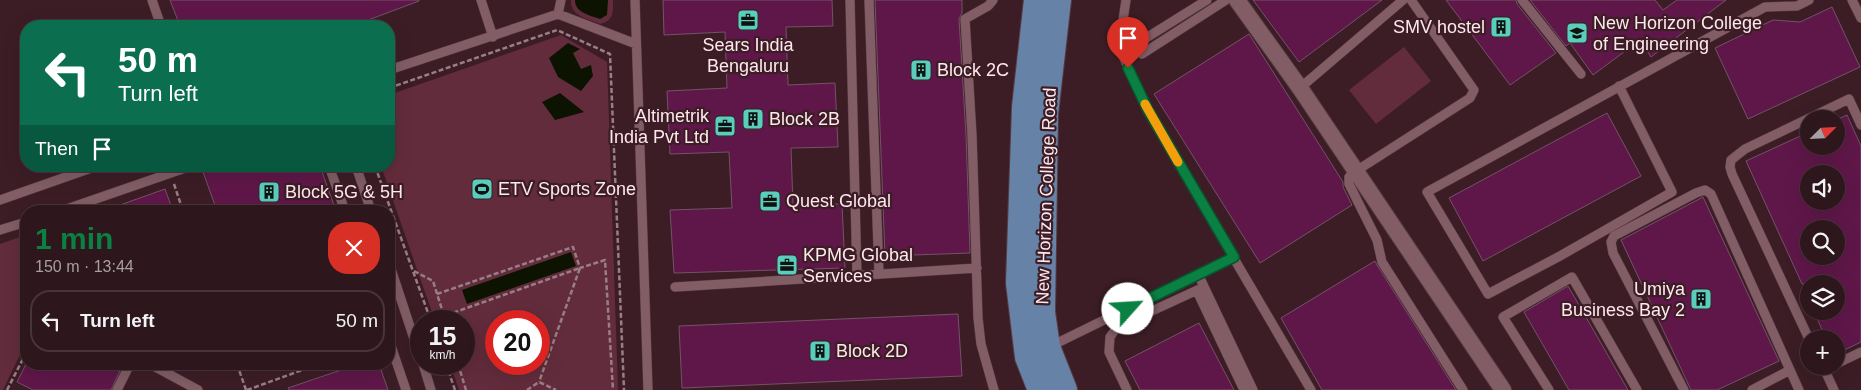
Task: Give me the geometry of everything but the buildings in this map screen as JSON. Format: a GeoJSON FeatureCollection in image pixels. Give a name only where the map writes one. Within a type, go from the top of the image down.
{"type":"FeatureCollection","features":[{"type":"Feature","properties":{"kind":"main road","name":"New Horizon College Road"},"geometry":{"type":"LineString","coordinates":[[1037,0],[1025,107],[1019,283],[1038,352],[1064,390]]}},
{"type":"Feature","properties":{"kind":"main road","name":"New Horizon College Road"},"geometry":{"type":"LineString","coordinates":[[1041,390],[1038,352],[1042,312],[1045,114],[1058,0]]}},
{"type":"Feature","properties":{"kind":"street"},"geometry":{"type":"LineString","coordinates":[[1238,0],[1356,170],[1503,390]]}},
{"type":"Feature","properties":{"kind":"lane"},"geometry":{"type":"LineString","coordinates":[[152,0],[159,20]]}},
{"type":"Feature","properties":{"kind":"lane"},"geometry":{"type":"LineString","coordinates":[[481,0],[493,37]]}},
{"type":"Feature","properties":{"kind":"lane"},"geometry":{"type":"LineString","coordinates":[[558,14],[561,0]]}},
{"type":"Feature","properties":{"kind":"lane"},"geometry":{"type":"LineString","coordinates":[[635,0],[648,390]]}},
{"type":"Feature","properties":{"kind":"lane"},"geometry":{"type":"LineString","coordinates":[[850,0],[857,276]]}},
{"type":"Feature","properties":{"kind":"lane"},"geometry":{"type":"LineString","coordinates":[[869,0],[879,274]]}},
{"type":"Feature","properties":{"kind":"lane"},"geometry":{"type":"LineString","coordinates":[[993,0],[988,6],[965,19],[980,344],[994,390]]}},
{"type":"Feature","properties":{"kind":"lane"},"geometry":{"type":"LineString","coordinates":[[1126,0],[1119,47],[1148,110],[1311,390]]}},
{"type":"Feature","properties":{"kind":"lane"},"geometry":{"type":"LineString","coordinates":[[1122,54],[1207,0]]}},
{"type":"Feature","properties":{"kind":"lane"},"geometry":{"type":"LineString","coordinates":[[1142,54],[1226,0]]}},
{"type":"Feature","properties":{"kind":"lane"},"geometry":{"type":"LineString","coordinates":[[1300,88],[1403,0]]}},
{"type":"Feature","properties":{"kind":"lane"},"geometry":{"type":"LineString","coordinates":[[1411,0],[1474,90],[1470,98],[1356,170],[1349,177],[1349,184],[1377,240],[1382,262],[1463,390]]}},
{"type":"Feature","properties":{"kind":"lane"},"geometry":{"type":"LineString","coordinates":[[1522,0],[1581,74]]}},
{"type":"Feature","properties":{"kind":"lane"},"geometry":{"type":"LineString","coordinates":[[1619,86],[1672,192],[1560,256],[1488,294],[1427,192],[1619,86],[1765,7],[1797,6],[1809,0]]}},
{"type":"Feature","properties":{"kind":"lane"},"geometry":{"type":"LineString","coordinates":[[1852,0],[1861,18]]}},
{"type":"Feature","properties":{"kind":"lane"},"geometry":{"type":"LineString","coordinates":[[395,68],[558,14],[636,44]]}},
{"type":"Feature","properties":{"kind":"lane"},"geometry":{"type":"LineString","coordinates":[[1806,330],[1732,174],[1731,160],[1745,149],[1848,99],[1861,125]]}},
{"type":"Feature","properties":{"kind":"lane"},"geometry":{"type":"LineString","coordinates":[[0,200],[80,172]]}},
{"type":"Feature","properties":{"kind":"lane"},"geometry":{"type":"LineString","coordinates":[[79,205],[175,172]]}},
{"type":"Feature","properties":{"kind":"lane"},"geometry":{"type":"LineString","coordinates":[[331,172],[343,205]]}},
{"type":"Feature","properties":{"kind":"lane"},"geometry":{"type":"LineString","coordinates":[[358,172],[369,205]]}},
{"type":"Feature","properties":{"kind":"lane"},"geometry":{"type":"LineString","coordinates":[[1684,390],[1613,253],[1611,242],[1614,236],[1704,190],[1711,194],[1799,390]]}},
{"type":"Feature","properties":{"kind":"lane"},"geometry":{"type":"LineString","coordinates":[[0,230],[20,224]]}},
{"type":"Feature","properties":{"kind":"lane"},"geometry":{"type":"LineString","coordinates":[[1038,352],[1234,257]]}},
{"type":"Feature","properties":{"kind":"lane"},"geometry":{"type":"LineString","coordinates":[[675,287],[977,268]]}},
{"type":"Feature","properties":{"kind":"lane"},"geometry":{"type":"LineString","coordinates":[[1198,274],[1200,289],[1244,390]]}},
{"type":"Feature","properties":{"kind":"lane"},"geometry":{"type":"LineString","coordinates":[[1549,390],[1503,317],[1572,277],[1637,390]]}},
{"type":"Feature","properties":{"kind":"lane"},"geometry":{"type":"LineString","coordinates":[[395,281],[410,327]]}},
{"type":"Feature","properties":{"kind":"lane"},"geometry":{"type":"LineString","coordinates":[[1127,390],[1109,352],[1110,337],[1116,328],[1200,289]]}},
{"type":"Feature","properties":{"kind":"lane"},"geometry":{"type":"LineString","coordinates":[[1200,289],[1253,390]]}},
{"type":"Feature","properties":{"kind":"lane"},"geometry":{"type":"LineString","coordinates":[[1845,360],[1861,352]]}},
{"type":"Feature","properties":{"kind":"lane"},"geometry":{"type":"LineString","coordinates":[[395,358],[406,390]]}},
{"type":"Feature","properties":{"kind":"lane"},"geometry":{"type":"LineString","coordinates":[[117,390],[127,370]]}},
{"type":"Feature","properties":{"kind":"lane"},"geometry":{"type":"LineString","coordinates":[[161,370],[198,390]]}},
{"type":"Feature","properties":{"kind":"lane"},"geometry":{"type":"LineString","coordinates":[[1752,390],[1790,370]]}},
{"type":"Feature","properties":{"kind":"lane"},"geometry":{"type":"LineString","coordinates":[[427,375],[432,390]]}},
{"type":"Feature","properties":{"kind":"lane"},"geometry":{"type":"LineString","coordinates":[[1829,375],[1834,390]]}},
{"type":"Feature","properties":{"kind":"path"},"geometry":{"type":"LineString","coordinates":[[395,86],[557,30],[610,54],[624,390]]}},
{"type":"Feature","properties":{"kind":"path"},"geometry":{"type":"LineString","coordinates":[[377,172],[389,205]]}},
{"type":"Feature","properties":{"kind":"path"},"geometry":{"type":"LineString","coordinates":[[170,174],[181,205]]}},
{"type":"Feature","properties":{"kind":"path"},"geometry":{"type":"LineString","coordinates":[[395,222],[427,310]]}},
{"type":"Feature","properties":{"kind":"path"},"geometry":{"type":"LineString","coordinates":[[437,294],[573,247],[580,268],[539,382],[527,390]]}},
{"type":"Feature","properties":{"kind":"path"},"geometry":{"type":"LineString","coordinates":[[461,310],[605,260],[613,390]]}},
{"type":"Feature","properties":{"kind":"path"},"geometry":{"type":"LineString","coordinates":[[412,270],[433,281],[442,310]]}},
{"type":"Feature","properties":{"kind":"path"},"geometry":{"type":"LineString","coordinates":[[7,390],[20,365]]}},
{"type":"Feature","properties":{"kind":"path"},"geometry":{"type":"LineString","coordinates":[[239,370],[247,390],[302,370]]}},
{"type":"Feature","properties":{"kind":"path"},"geometry":{"type":"LineString","coordinates":[[450,375],[455,390]]}},
{"type":"Feature","properties":{"kind":"path"},"geometry":{"type":"LineString","coordinates":[[461,375],[466,390]]}},
{"type":"Feature","properties":{"kind":"path"},"geometry":{"type":"LineString","coordinates":[[539,382],[556,390]]}},
{"type":"Feature","properties":{"kind":"shaded area"},"geometry":{"type":"Polygon","coordinates":[[[571,0],[613,0],[612,15],[608,21],[600,24],[581,16],[573,10],[571,0]]]}},
{"type":"Feature","properties":{"kind":"shaded area"},"geometry":{"type":"Polygon","coordinates":[[[575,0],[608,0],[607,15],[600,19],[584,13],[580,11],[575,0]]]}},
{"type":"Feature","properties":{"kind":"shaded area"},"geometry":{"type":"Polygon","coordinates":[[[561,35],[607,62],[618,390],[459,390],[454,375],[475,375],[475,310],[431,310],[383,172],[395,172],[395,93],[561,35]]]}},
{"type":"Feature","properties":{"kind":"shaded area"},"geometry":{"type":"Polygon","coordinates":[[[568,43],[580,49],[573,53],[581,69],[591,65],[593,76],[581,91],[558,77],[549,58],[568,43]]]}},
{"type":"Feature","properties":{"kind":"shaded area"},"geometry":{"type":"Polygon","coordinates":[[[1404,47],[1431,81],[1376,124],[1349,90],[1404,47]]]}},
{"type":"Feature","properties":{"kind":"shaded area"},"geometry":{"type":"Polygon","coordinates":[[[560,93],[584,112],[555,120],[542,102],[560,93]]]}},
{"type":"Feature","properties":{"kind":"shaded area"},"geometry":{"type":"Polygon","coordinates":[[[20,237],[20,355],[3,390],[0,390],[0,244],[20,237]]]}},
{"type":"Feature","properties":{"kind":"shaded area"},"geometry":{"type":"Polygon","coordinates":[[[571,252],[576,266],[467,304],[462,290],[571,252]]]}},
{"type":"Feature","properties":{"kind":"slow traffic"},"geometry":{"type":"LineString","coordinates":[[1145,104],[1178,162]]}},
{"type":"Feature","properties":{"kind":"place","name":"Sears India Bengaluru"},"geometry":{"type":"Point","coordinates":[748,20]}},
{"type":"Feature","properties":{"kind":"place","name":"SMV hostel"},"geometry":{"type":"Point","coordinates":[1501,27]}},
{"type":"Feature","properties":{"kind":"place","name":"New Horizon College of Engineering"},"geometry":{"type":"Point","coordinates":[1577,33]}},
{"type":"Feature","properties":{"kind":"place","name":"Block 2C"},"geometry":{"type":"Point","coordinates":[921,70]}},
{"type":"Feature","properties":{"kind":"place","name":"Block 2B"},"geometry":{"type":"Point","coordinates":[753,119]}},
{"type":"Feature","properties":{"kind":"place","name":"Altimetrik India Pvt Ltd"},"geometry":{"type":"Point","coordinates":[725,126]}},
{"type":"Feature","properties":{"kind":"place","name":"ETV Sports Zone"},"geometry":{"type":"Point","coordinates":[482,189]}},
{"type":"Feature","properties":{"kind":"place","name":"Block 5G & 5H"},"geometry":{"type":"Point","coordinates":[269,192]}},
{"type":"Feature","properties":{"kind":"place","name":"Quest Global"},"geometry":{"type":"Point","coordinates":[770,201]}},
{"type":"Feature","properties":{"kind":"place","name":"KPMG Global Services"},"geometry":{"type":"Point","coordinates":[787,265]}},
{"type":"Feature","properties":{"kind":"place","name":"Umiya Business Bay 2"},"geometry":{"type":"Point","coordinates":[1701,299]}},
{"type":"Feature","properties":{"kind":"place","name":"Block 2D"},"geometry":{"type":"Point","coordinates":[820,351]}},
{"type":"Feature","properties":{"kind":"route"},"geometry":{"type":"LineString","coordinates":[[1128,68],[1148,110],[1234,257],[1128,309]]}}]}
